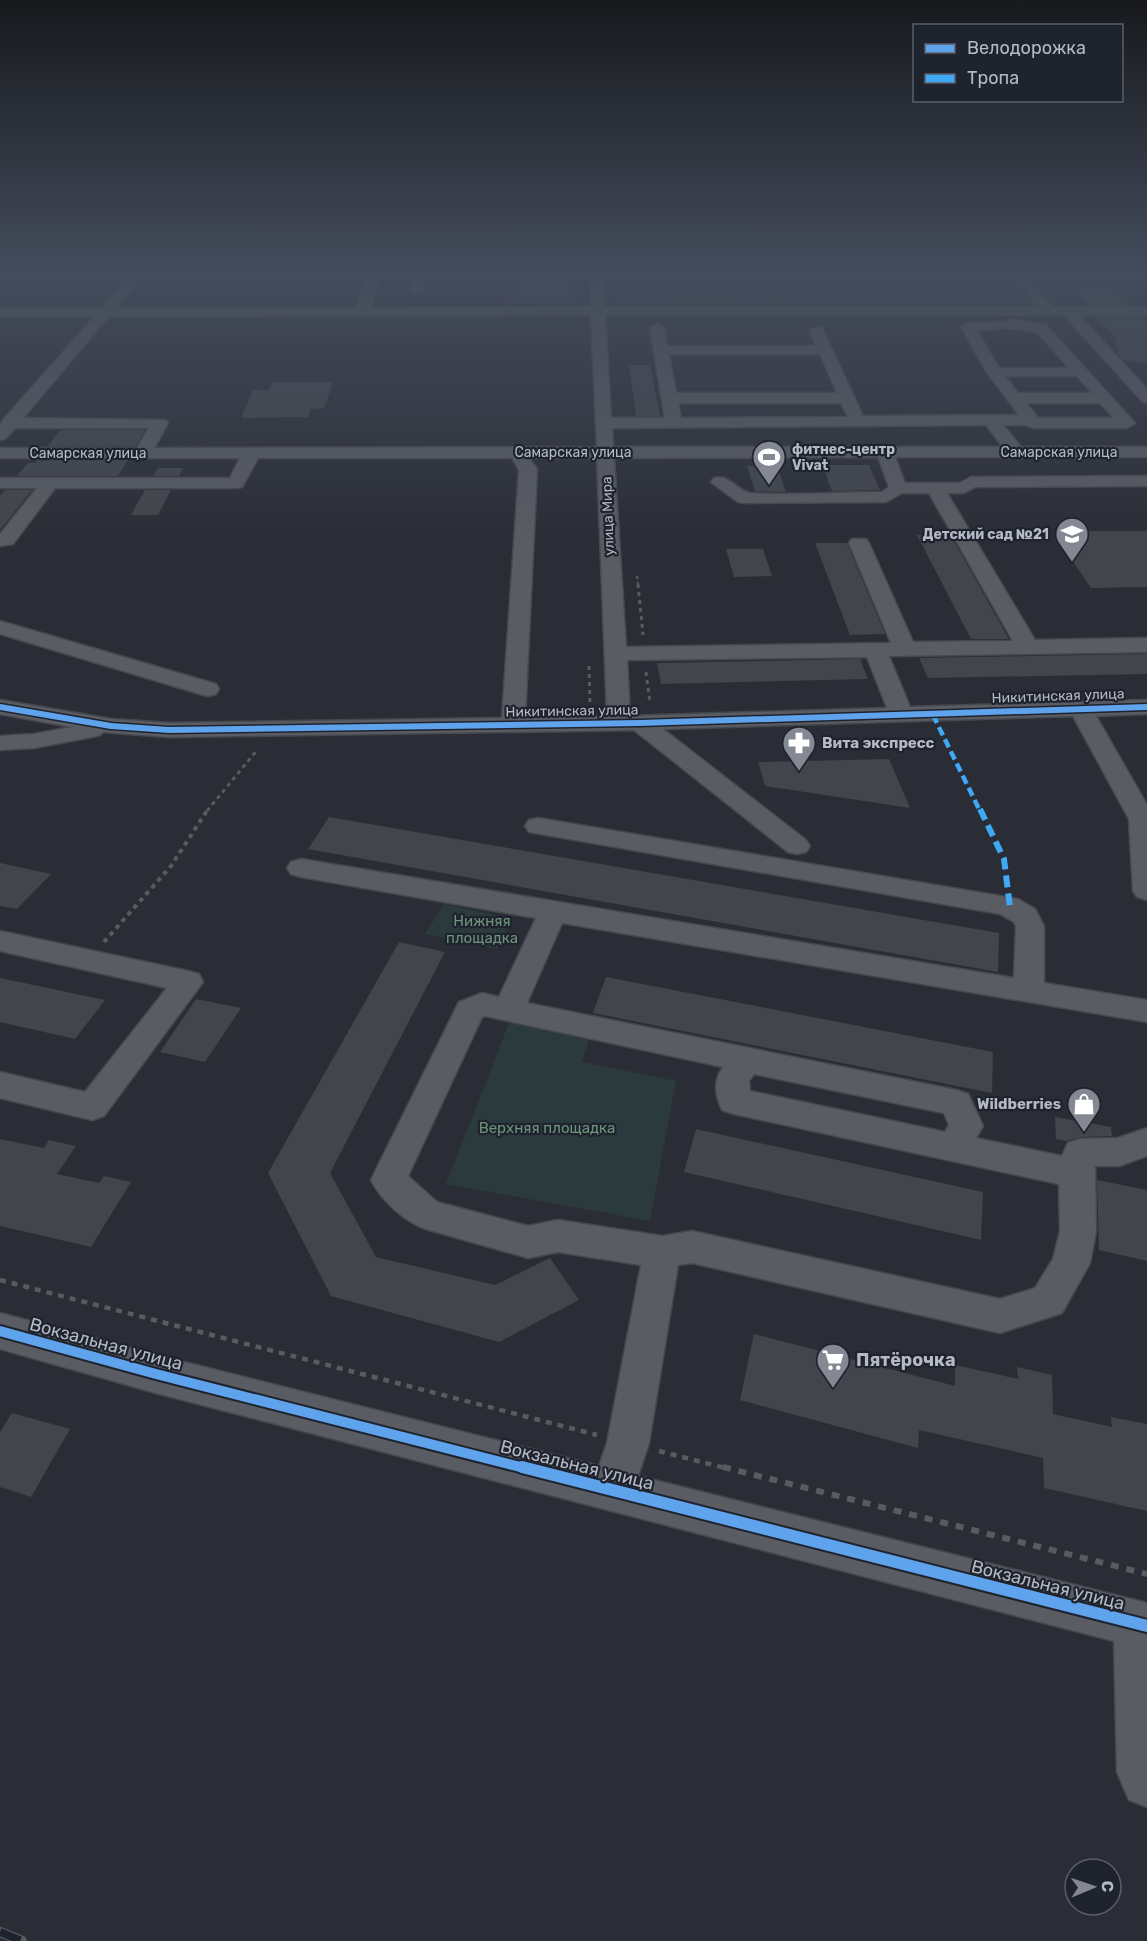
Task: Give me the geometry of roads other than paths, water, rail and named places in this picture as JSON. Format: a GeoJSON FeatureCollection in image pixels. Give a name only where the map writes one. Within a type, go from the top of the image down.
{"type":"FeatureCollection","features":[{"type":"Feature","properties":{"kind":"street"},"geometry":{"type":"LineString","coordinates":[[5,429],[62,363]]}},
{"type":"Feature","properties":{"kind":"street","name":"улица Мира"},"geometry":{"type":"LineString","coordinates":[[603,363],[614,654],[636,719]]}},
{"type":"Feature","properties":{"kind":"street"},"geometry":{"type":"LineString","coordinates":[[663,363],[674,423]]}},
{"type":"Feature","properties":{"kind":"street"},"geometry":{"type":"LineString","coordinates":[[832,363],[858,423]]}},
{"type":"Feature","properties":{"kind":"street"},"geometry":{"type":"LineString","coordinates":[[989,363],[1033,423],[1127,423],[1072,363]]}},
{"type":"Feature","properties":{"kind":"street"},"geometry":{"type":"LineString","coordinates":[[1114,363],[1147,398]]}},
{"type":"Feature","properties":{"kind":"street"},"geometry":{"type":"LineString","coordinates":[[1125,363],[1136,364]]}},
{"type":"Feature","properties":{"kind":"street"},"geometry":{"type":"LineString","coordinates":[[994,372],[1081,372]]}},
{"type":"Feature","properties":{"kind":"street"},"geometry":{"type":"LineString","coordinates":[[1129,378],[1147,380]]}},
{"type":"Feature","properties":{"kind":"street"},"geometry":{"type":"LineString","coordinates":[[669,398],[847,398]]}},
{"type":"Feature","properties":{"kind":"street"},"geometry":{"type":"LineString","coordinates":[[1014,398],[1104,398]]}},
{"type":"Feature","properties":{"kind":"street"},"geometry":{"type":"LineString","coordinates":[[991,420],[1016,452]]}},
{"type":"Feature","properties":{"kind":"street"},"geometry":{"type":"LineString","coordinates":[[604,423],[1031,420]]}},
{"type":"Feature","properties":{"kind":"street"},"geometry":{"type":"LineString","coordinates":[[5,429],[160,423],[142,453]]}},
{"type":"Feature","properties":{"kind":"street"},"geometry":{"type":"LineString","coordinates":[[0,483],[236,483],[252,452]]}},
{"type":"Feature","properties":{"kind":"street"},"geometry":{"type":"LineString","coordinates":[[513,726],[528,469],[520,460],[521,452]]}},
{"type":"Feature","properties":{"kind":"street"},"geometry":{"type":"LineString","coordinates":[[885,452],[898,488]]}},
{"type":"Feature","properties":{"kind":"street","name":"Самарская улица"},"geometry":{"type":"LineString","coordinates":[[0,453],[1147,452]]}},
{"type":"Feature","properties":{"kind":"street"},"geometry":{"type":"LineString","coordinates":[[720,482],[744,498],[886,497],[898,488],[964,488],[970,482],[1147,481]]}},
{"type":"Feature","properties":{"kind":"street"},"geometry":{"type":"LineString","coordinates":[[0,540],[6,540],[50,483]]}},
{"type":"Feature","properties":{"kind":"street"},"geometry":{"type":"LineString","coordinates":[[935,488],[1028,647]]}},
{"type":"Feature","properties":{"kind":"street"},"geometry":{"type":"LineString","coordinates":[[859,543],[905,649]]}},
{"type":"Feature","properties":{"kind":"street"},"geometry":{"type":"LineString","coordinates":[[0,627],[208,689]]}},
{"type":"Feature","properties":{"kind":"street"},"geometry":{"type":"LineString","coordinates":[[614,654],[1147,645]]}},
{"type":"Feature","properties":{"kind":"street"},"geometry":{"type":"LineString","coordinates":[[874,650],[902,716]]}},
{"type":"Feature","properties":{"kind":"street","name":"Никитинская улица"},"geometry":{"type":"LineString","coordinates":[[0,707],[111,726],[180,730],[513,726],[636,719],[902,716],[1147,707]]}},
{"type":"Feature","properties":{"kind":"street"},"geometry":{"type":"LineString","coordinates":[[1081,709],[1142,819],[1147,891]]}},
{"type":"Feature","properties":{"kind":"street"},"geometry":{"type":"LineString","coordinates":[[636,719],[797,846]]}},
{"type":"Feature","properties":{"kind":"street"},"geometry":{"type":"LineString","coordinates":[[0,743],[34,741],[111,726]]}},
{"type":"Feature","properties":{"kind":"street"},"geometry":{"type":"LineString","coordinates":[[538,826],[1008,906],[1025,916],[1030,926],[1029,991]]}},
{"type":"Feature","properties":{"kind":"street"},"geometry":{"type":"LineString","coordinates":[[301,868],[1147,1011]]}},
{"type":"Feature","properties":{"kind":"street"},"geometry":{"type":"LineString","coordinates":[[508,1010],[553,912]]}},
{"type":"Feature","properties":{"kind":"street"},"geometry":{"type":"LineString","coordinates":[[0,941],[188,982],[92,1107],[0,1084]]}},
{"type":"Feature","properties":{"kind":"street"},"geometry":{"type":"LineString","coordinates":[[953,1148],[966,1126],[956,1103],[482,1004],[470,1010],[389,1180],[426,1214],[528,1242],[558,1236],[662,1252],[692,1247],[1000,1316],[1048,1301],[1071,1263],[1078,1231],[1076,1173],[1080,1153],[1119,1152],[1147,1142]]}},
{"type":"Feature","properties":{"kind":"street"},"geometry":{"type":"LineString","coordinates":[[746,1060],[732,1079],[735,1101],[1076,1173]]}},
{"type":"Feature","properties":{"kind":"street"},"geometry":{"type":"LineString","coordinates":[[612,1488],[628,1443],[662,1252]]}},
{"type":"Feature","properties":{"kind":"street","name":"Вокзальная улица"},"geometry":{"type":"LineString","coordinates":[[0,1331],[156,1374],[612,1488],[1142,1625]]}},
{"type":"Feature","properties":{"kind":"street"},"geometry":{"type":"LineString","coordinates":[[1142,1625],[1142,1772],[1147,1782]]}},
{"type":"Feature","properties":{"kind":"railway"},"geometry":{"type":"LineString","coordinates":[[0,1932],[22,1941]]}},
{"type":"Feature","properties":{"kind":"place","name":"фитнес-центр Vivat"},"geometry":{"type":"Point","coordinates":[769,486]}},
{"type":"Feature","properties":{"kind":"place","name":"Детский сад №21"},"geometry":{"type":"Point","coordinates":[1072,563]}},
{"type":"Feature","properties":{"kind":"place","name":"Вита экспресс"},"geometry":{"type":"Point","coordinates":[799,772]}},
{"type":"Feature","properties":{"kind":"place","name":"Wildberries"},"geometry":{"type":"Point","coordinates":[1084,1133]}},
{"type":"Feature","properties":{"kind":"place","name":"Пятёрочка"},"geometry":{"type":"Point","coordinates":[833,1389]}},
{"type":"Feature","properties":{"kind":"park label","name":"Нижняя площадка"},"geometry":{"type":"Point","coordinates":[482,930]}},
{"type":"Feature","properties":{"kind":"park label","name":"Верхняя площадка"},"geometry":{"type":"Point","coordinates":[547,1128]}}]}
